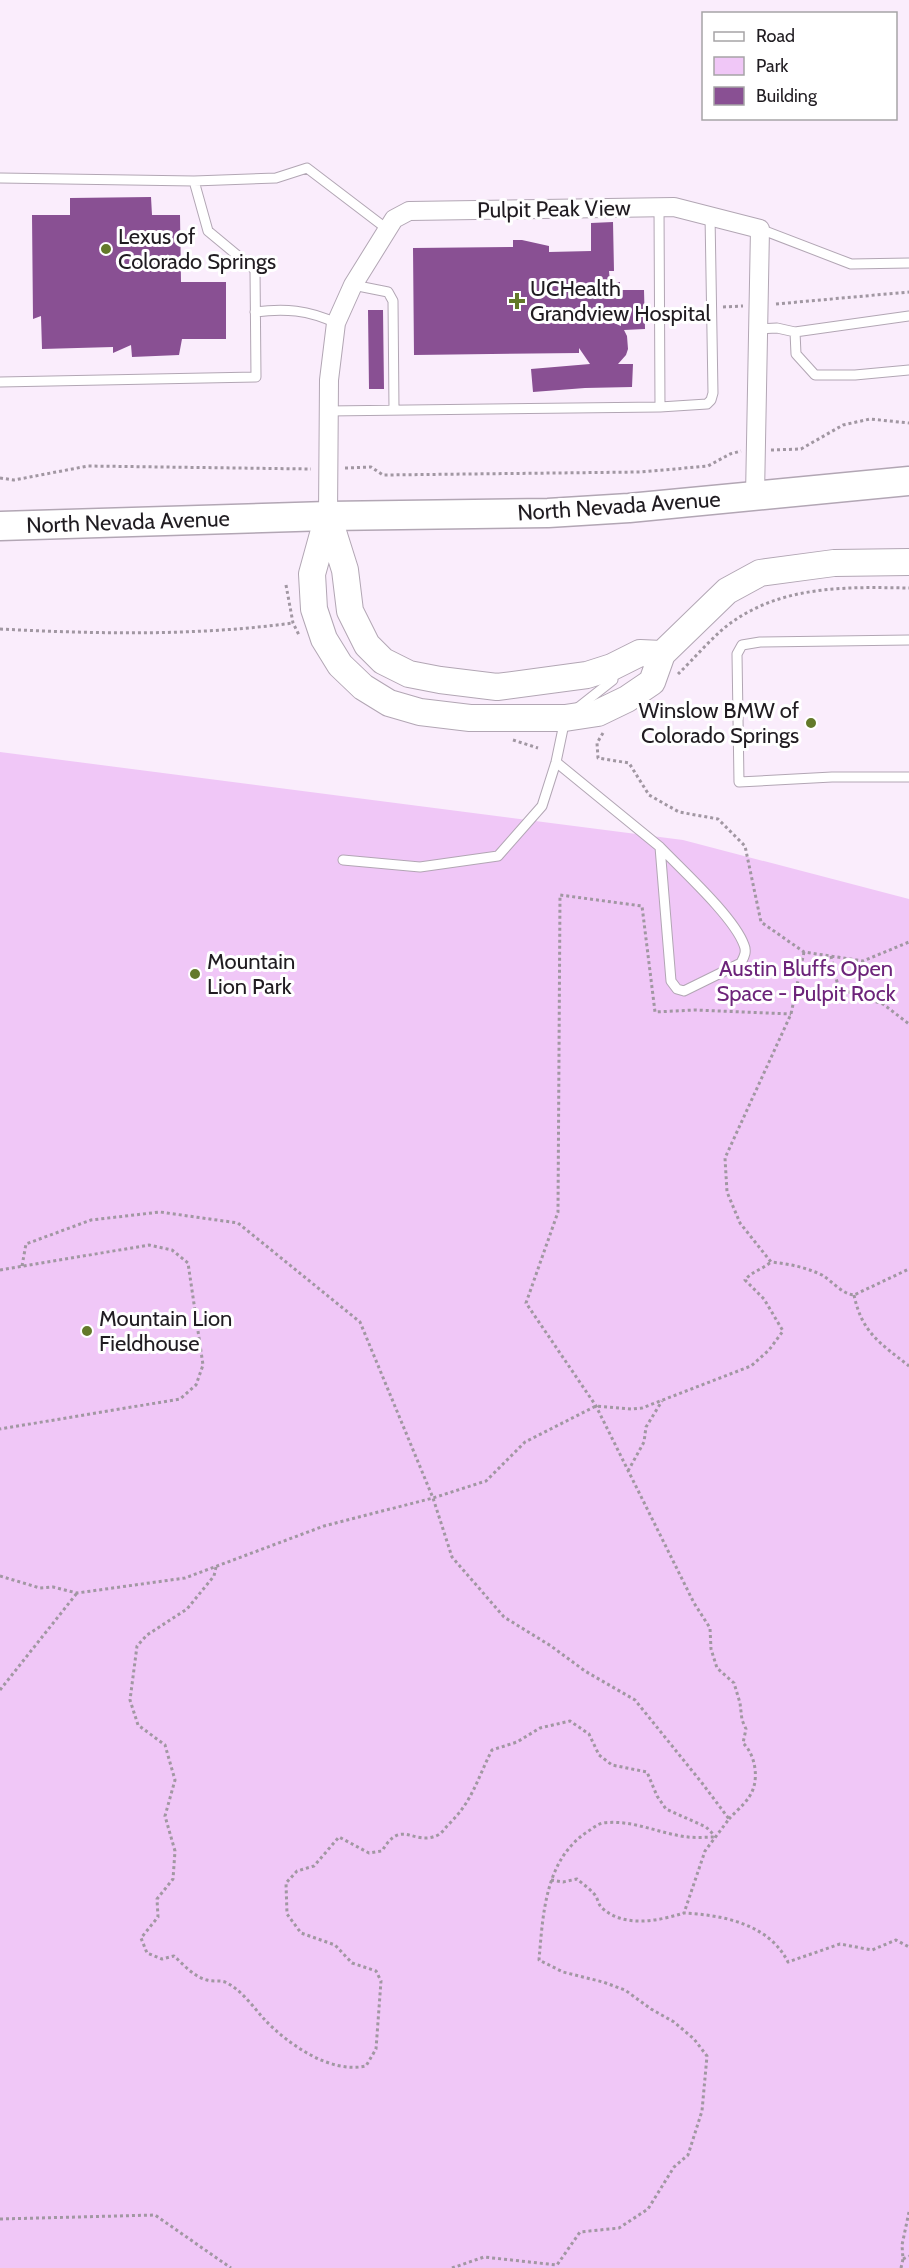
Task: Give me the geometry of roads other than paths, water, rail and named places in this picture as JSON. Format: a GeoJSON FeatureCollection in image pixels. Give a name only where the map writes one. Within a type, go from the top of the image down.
{"type":"FeatureCollection","features":[{"type":"Feature","properties":{"kind":"main road","name":"North Nevada Avenue"},"geometry":{"type":"LineString","coordinates":[[0,526],[328,516],[548,513],[629,508],[909,481]]}},
{"type":"Feature","properties":{"kind":"main road"},"geometry":{"type":"LineString","coordinates":[[328,516],[345,570],[350,611],[368,645],[383,661],[409,674],[440,681],[497,687],[587,675],[612,667],[640,653],[662,654]]}},
{"type":"Feature","properties":{"kind":"main road"},"geometry":{"type":"LineString","coordinates":[[328,516],[312,574],[314,609],[324,639],[340,665],[363,687],[389,703],[420,712],[470,718],[565,718],[598,713],[627,699],[652,682],[662,654],[728,591],[760,573],[834,563],[909,562]]}},
{"type":"Feature","properties":{"kind":"street","name":"Pulpit Peak View"},"geometry":{"type":"LineString","coordinates":[[328,516],[330,359],[336,324],[353,285],[394,219],[408,211],[681,207],[760,229]]}},
{"type":"Feature","properties":{"kind":"street"},"geometry":{"type":"LineString","coordinates":[[755,496],[760,229]]}},
{"type":"Feature","properties":{"kind":"lane"},"geometry":{"type":"LineString","coordinates":[[0,178],[194,181],[276,178],[307,168],[387,229]]}},
{"type":"Feature","properties":{"kind":"lane"},"geometry":{"type":"LineString","coordinates":[[0,382],[256,377],[255,270],[208,231],[194,181]]}},
{"type":"Feature","properties":{"kind":"lane"},"geometry":{"type":"LineString","coordinates":[[659,207],[660,407]]}},
{"type":"Feature","properties":{"kind":"lane"},"geometry":{"type":"LineString","coordinates":[[328,411],[660,407],[707,404],[713,393],[710,215]]}},
{"type":"Feature","properties":{"kind":"lane"},"geometry":{"type":"LineString","coordinates":[[760,229],[851,264],[909,263]]}},
{"type":"Feature","properties":{"kind":"lane"},"geometry":{"type":"LineString","coordinates":[[353,285],[388,292],[393,301],[394,409]]}},
{"type":"Feature","properties":{"kind":"lane"},"geometry":{"type":"LineString","coordinates":[[255,312],[291,309],[314,314],[336,324]]}},
{"type":"Feature","properties":{"kind":"lane"},"geometry":{"type":"LineString","coordinates":[[758,328],[777,328],[795,332],[909,316]]}},
{"type":"Feature","properties":{"kind":"lane"},"geometry":{"type":"LineString","coordinates":[[795,332],[796,354],[815,375],[855,375],[909,370]]}},
{"type":"Feature","properties":{"kind":"lane"},"geometry":{"type":"LineString","coordinates":[[909,640],[760,642],[742,645],[737,654],[739,782],[832,777],[909,777]]}},
{"type":"Feature","properties":{"kind":"lane"},"geometry":{"type":"LineString","coordinates":[[343,860],[420,867],[498,856],[542,806],[556,762],[565,718],[612,680],[612,667]]}},
{"type":"Feature","properties":{"kind":"lane"},"geometry":{"type":"LineString","coordinates":[[556,762],[660,848],[727,918],[744,945],[745,954],[741,963],[684,991],[676,989],[671,981],[660,848]]}},
{"type":"Feature","properties":{"kind":"place","name":"Lexus of Colorado Springs"},"geometry":{"type":"Point","coordinates":[106,249]}},
{"type":"Feature","properties":{"kind":"place","name":"UCHealth Grandview Hospital"},"geometry":{"type":"Point","coordinates":[517,301]}},
{"type":"Feature","properties":{"kind":"place","name":"Winslow BMW of Colorado Springs"},"geometry":{"type":"Point","coordinates":[811,723]}},
{"type":"Feature","properties":{"kind":"place","name":"Mountain Lion Park"},"geometry":{"type":"Point","coordinates":[195,974]}},
{"type":"Feature","properties":{"kind":"place","name":"Mountain Lion Fieldhouse"},"geometry":{"type":"Point","coordinates":[87,1331]}},
{"type":"Feature","properties":{"kind":"park label","name":"Austin Bluffs Open Space - Pulpit Rock"},"geometry":{"type":"Point","coordinates":[806,980]}}]}
